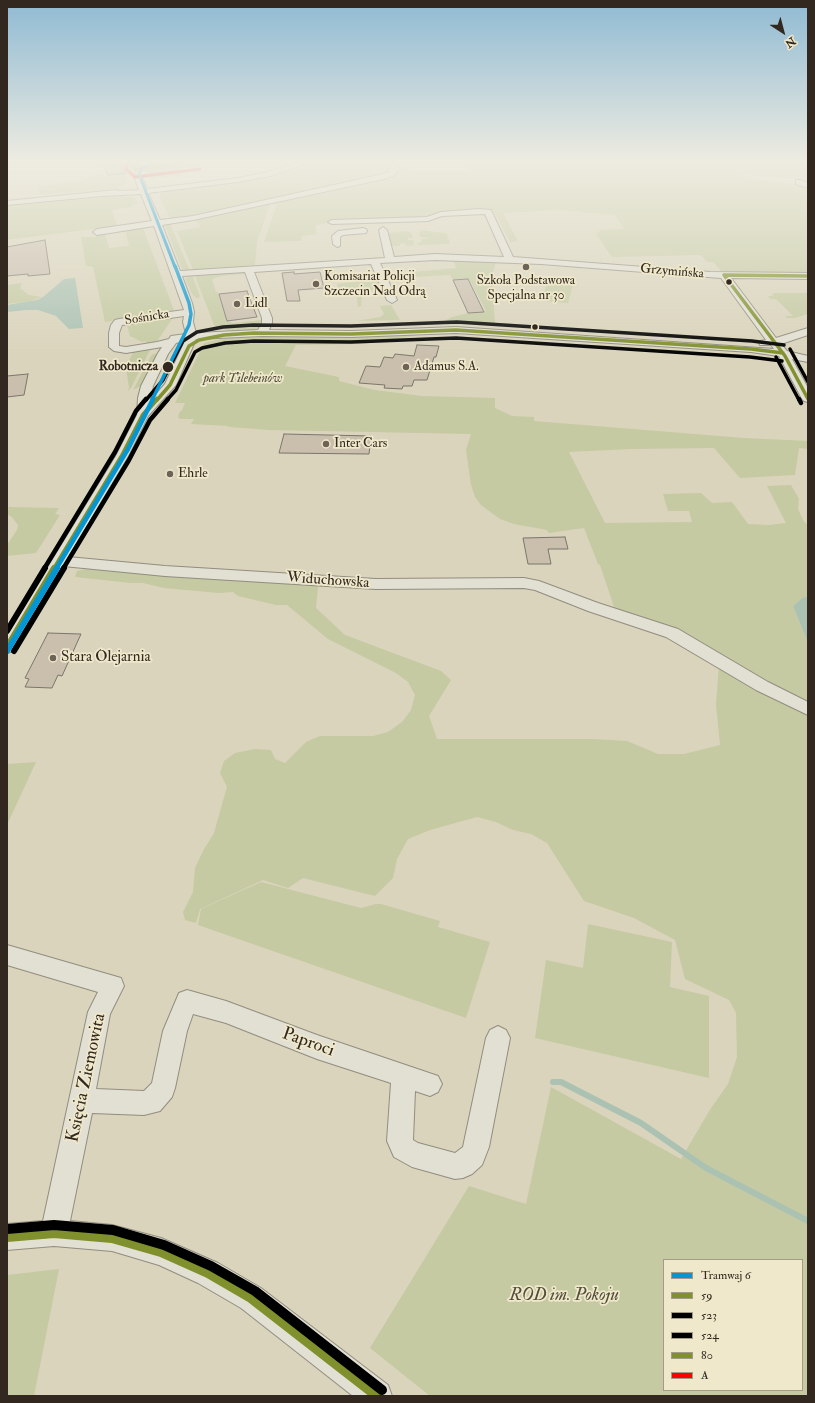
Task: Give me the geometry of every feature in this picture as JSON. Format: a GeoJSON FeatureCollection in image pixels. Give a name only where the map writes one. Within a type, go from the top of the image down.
{"type":"FeatureCollection","features":[{"type":"Feature","properties":{"kind":"street"},"geometry":{"type":"LineString","coordinates":[[97,232],[138,226]]}},
{"type":"Feature","properties":{"kind":"street"},"geometry":{"type":"LineString","coordinates":[[7,647],[122,456],[143,415],[169,386],[192,337],[192,332],[176,274],[158,226]]}},
{"type":"Feature","properties":{"kind":"street"},"geometry":{"type":"LineString","coordinates":[[495,226],[510,260]]}},
{"type":"Feature","properties":{"kind":"street"},"geometry":{"type":"LineString","coordinates":[[336,244],[336,238],[340,233],[387,230],[390,260]]}},
{"type":"Feature","properties":{"kind":"street","name":"Grzymińska"},"geometry":{"type":"LineString","coordinates":[[176,274],[435,257],[510,260],[724,275],[808,276]]}},
{"type":"Feature","properties":{"kind":"street"},"geometry":{"type":"LineString","coordinates":[[374,261],[392,300]]}},
{"type":"Feature","properties":{"kind":"street"},"geometry":{"type":"LineString","coordinates":[[249,269],[267,318],[262,333]]}},
{"type":"Feature","properties":{"kind":"street"},"geometry":{"type":"LineString","coordinates":[[724,275],[772,341],[783,353],[808,398]]}},
{"type":"Feature","properties":{"kind":"street"},"geometry":{"type":"LineString","coordinates":[[188,320],[194,321],[207,329],[219,333],[351,334],[468,330],[751,349],[783,353],[808,359]]}},
{"type":"Feature","properties":{"kind":"street"},"geometry":{"type":"LineString","coordinates":[[143,415],[144,398],[147,386],[163,353],[188,320]]}},
{"type":"Feature","properties":{"kind":"street","name":"Sośnicka"},"geometry":{"type":"LineString","coordinates":[[172,342],[126,350],[118,349],[113,344],[115,326],[119,322],[188,320]]}},
{"type":"Feature","properties":{"kind":"street"},"geometry":{"type":"LineString","coordinates":[[751,349],[772,341],[784,340],[808,331]]}},
{"type":"Feature","properties":{"kind":"street"},"geometry":{"type":"LineString","coordinates":[[172,342],[192,337],[246,333]]}},
{"type":"Feature","properties":{"kind":"street"},"geometry":{"type":"LineString","coordinates":[[192,337],[207,338],[246,333]]}},
{"type":"Feature","properties":{"kind":"street"},"geometry":{"type":"LineString","coordinates":[[187,348],[193,343],[207,338]]}},
{"type":"Feature","properties":{"kind":"street","name":"Widuchowska"},"geometry":{"type":"LineString","coordinates":[[58,561],[165,571],[376,584],[524,583],[539,586],[593,607],[672,633],[762,686],[808,708]]}},
{"type":"Feature","properties":{"kind":"street","name":"Księcia Ziemowita"},"geometry":{"type":"LineString","coordinates":[[7,955],[113,986],[99,1012],[54,1233]]}},
{"type":"Feature","properties":{"kind":"street","name":"Paproci"},"geometry":{"type":"LineString","coordinates":[[82,1100],[144,1103],[151,1102],[163,1088],[176,1031],[187,1001],[226,1012],[317,1047],[430,1084]]}},
{"type":"Feature","properties":{"kind":"street"},"geometry":{"type":"LineString","coordinates":[[404,1075],[400,1134],[400,1141],[403,1148],[412,1154],[455,1166],[463,1165],[472,1156],[476,1147],[498,1038]]}},
{"type":"Feature","properties":{"kind":"street"},"geometry":{"type":"LineString","coordinates":[[7,1237],[54,1233],[112,1238],[161,1252],[208,1273],[251,1298],[377,1396]]}},
{"type":"Feature","properties":{"kind":"green space"},"geometry":{"type":"Polygon","coordinates":[[[7,226],[113,226],[7,240],[7,226]]]}},
{"type":"Feature","properties":{"kind":"green space"},"geometry":{"type":"Polygon","coordinates":[[[165,226],[171,226],[190,271],[182,269],[165,226]]]}},
{"type":"Feature","properties":{"kind":"green space"},"geometry":{"type":"Polygon","coordinates":[[[262,226],[257,242],[255,265],[193,270],[177,231],[201,227],[262,226]]]}},
{"type":"Feature","properties":{"kind":"green space"},"geometry":{"type":"Polygon","coordinates":[[[269,226],[316,226],[316,234],[302,236],[301,241],[264,242],[269,226]]]}},
{"type":"Feature","properties":{"kind":"green space"},"geometry":{"type":"Polygon","coordinates":[[[502,226],[510,226],[518,241],[510,242],[502,226]]]}},
{"type":"Feature","properties":{"kind":"green space"},"geometry":{"type":"Polygon","coordinates":[[[622,226],[808,226],[808,274],[721,271],[713,262],[707,262],[701,255],[612,257],[596,234],[601,230],[624,229],[622,226]]]}},
{"type":"Feature","properties":{"kind":"green space"},"geometry":{"type":"Polygon","coordinates":[[[143,228],[175,313],[105,322],[93,267],[86,266],[81,237],[96,237],[96,235],[105,233],[109,248],[129,246],[125,230],[143,228]]]}},
{"type":"Feature","properties":{"kind":"green space"},"geometry":{"type":"Polygon","coordinates":[[[422,230],[447,234],[450,244],[418,245],[417,243],[421,242],[422,239],[428,239],[420,237],[419,233],[422,230]]]}},
{"type":"Feature","properties":{"kind":"green space"},"geometry":{"type":"Polygon","coordinates":[[[406,231],[411,233],[413,238],[408,238],[408,240],[413,240],[414,245],[406,246],[405,243],[400,244],[400,246],[391,246],[388,233],[406,231]]]}},
{"type":"Feature","properties":{"kind":"green space"},"geometry":{"type":"Polygon","coordinates":[[[453,260],[496,262],[490,283],[494,283],[493,294],[495,323],[446,325],[446,320],[452,317],[486,311],[469,279],[453,280],[450,275],[414,277],[412,272],[456,268],[453,260]]]}},
{"type":"Feature","properties":{"kind":"green space"},"geometry":{"type":"Polygon","coordinates":[[[246,272],[245,274],[222,276],[212,279],[216,292],[218,292],[227,321],[233,323],[261,320],[261,326],[255,330],[232,331],[219,329],[214,325],[195,276],[246,272]]]}},
{"type":"Feature","properties":{"kind":"green space"},"geometry":{"type":"Polygon","coordinates":[[[190,275],[193,277],[200,296],[199,298],[196,298],[192,294],[186,281],[186,278],[190,275]]]}},
{"type":"Feature","properties":{"kind":"green space"},"geometry":{"type":"Polygon","coordinates":[[[376,278],[381,289],[362,294],[361,306],[358,307],[356,289],[339,289],[337,284],[353,282],[357,279],[376,278]]]}},
{"type":"Feature","properties":{"kind":"green space"},"geometry":{"type":"Polygon","coordinates":[[[547,282],[573,284],[568,303],[542,301],[547,282]]]}},
{"type":"Feature","properties":{"kind":"green space"},"geometry":{"type":"Polygon","coordinates":[[[22,283],[20,288],[29,295],[42,297],[31,301],[7,304],[7,285],[22,283]]]}},
{"type":"Feature","properties":{"kind":"green space"},"geometry":{"type":"Polygon","coordinates":[[[774,293],[808,293],[808,314],[795,318],[787,318],[785,316],[793,316],[776,299],[770,299],[768,296],[772,296],[774,293]]]}},
{"type":"Feature","properties":{"kind":"green space"},"geometry":{"type":"Polygon","coordinates":[[[391,305],[400,320],[356,321],[380,317],[384,314],[380,306],[391,305]]]}},
{"type":"Feature","properties":{"kind":"green space"},"geometry":{"type":"Polygon","coordinates":[[[175,315],[155,344],[148,345],[145,341],[142,342],[130,336],[126,322],[175,315]]]}},
{"type":"Feature","properties":{"kind":"green space"},"geometry":{"type":"Polygon","coordinates":[[[414,334],[415,336],[364,344],[296,345],[285,366],[339,377],[339,381],[375,390],[422,396],[495,398],[495,408],[512,416],[534,417],[534,421],[744,438],[808,441],[808,449],[799,448],[795,475],[740,478],[714,448],[630,449],[569,452],[605,523],[692,522],[689,511],[668,511],[663,494],[701,493],[712,503],[732,502],[748,524],[768,525],[786,523],[767,486],[791,485],[799,499],[798,509],[803,520],[808,526],[808,598],[804,598],[793,606],[808,643],[808,1396],[430,1396],[370,1348],[469,1186],[526,1204],[551,1087],[681,1159],[711,1108],[728,1084],[737,1057],[736,1013],[729,1000],[685,979],[675,940],[634,918],[584,901],[547,843],[531,834],[513,830],[496,822],[477,817],[430,830],[408,839],[397,859],[393,878],[375,896],[303,878],[288,888],[263,880],[200,909],[196,923],[185,920],[183,912],[193,892],[195,868],[214,833],[227,787],[220,773],[224,761],[235,753],[255,749],[271,750],[275,759],[285,763],[306,742],[320,736],[373,736],[388,732],[402,722],[411,710],[415,695],[408,682],[396,673],[328,639],[287,605],[276,605],[238,596],[233,592],[219,593],[164,588],[143,583],[75,577],[77,571],[85,569],[311,584],[318,586],[316,608],[345,635],[441,671],[451,680],[429,716],[437,739],[593,739],[627,741],[658,754],[684,754],[720,745],[716,705],[719,665],[722,658],[615,610],[600,565],[598,564],[584,528],[549,533],[547,530],[514,524],[500,519],[481,505],[475,497],[471,485],[466,450],[471,434],[270,430],[191,424],[194,419],[180,419],[178,417],[179,413],[185,403],[175,403],[204,343],[226,338],[345,337],[414,334]]]}},
{"type":"Feature","properties":{"kind":"green space"},"geometry":{"type":"Polygon","coordinates":[[[154,346],[149,352],[131,388],[128,391],[129,388],[126,367],[133,352],[154,346]]]}},
{"type":"Feature","properties":{"kind":"green space"},"geometry":{"type":"Polygon","coordinates":[[[159,353],[142,385],[133,390],[151,356],[159,353]]]}},
{"type":"Feature","properties":{"kind":"green space"},"geometry":{"type":"Polygon","coordinates":[[[7,507],[59,508],[55,514],[60,515],[36,553],[7,556],[7,545],[17,530],[18,525],[12,517],[7,514],[9,508],[7,507]]]}},
{"type":"Feature","properties":{"kind":"green space"},"geometry":{"type":"Polygon","coordinates":[[[36,762],[7,825],[7,764],[36,762]]]}},
{"type":"Feature","properties":{"kind":"green space"},"geometry":{"type":"Polygon","coordinates":[[[261,882],[361,908],[381,904],[440,921],[438,927],[490,942],[466,1018],[198,925],[201,909],[261,882]]]}},
{"type":"Feature","properties":{"kind":"green space"},"geometry":{"type":"Polygon","coordinates":[[[588,924],[672,942],[670,987],[709,996],[709,1078],[535,1038],[546,960],[583,968],[588,924]]]}},
{"type":"Feature","properties":{"kind":"green space"},"geometry":{"type":"Polygon","coordinates":[[[59,1269],[34,1396],[7,1396],[7,1275],[59,1269]]]}},
{"type":"Feature","properties":{"kind":"shaded area"},"geometry":{"type":"Polygon","coordinates":[[[75,278],[83,328],[69,329],[56,316],[38,310],[7,312],[7,305],[37,300],[43,297],[64,279],[75,278]]]}},
{"type":"Feature","properties":{"kind":"shaded area"},"geometry":{"type":"Polygon","coordinates":[[[804,597],[808,598],[808,643],[793,606],[804,597]]]}},
{"type":"Feature","properties":{"kind":"building"},"geometry":{"type":"Polygon","coordinates":[[[45,240],[50,274],[7,276],[7,247],[45,240]]]}},
{"type":"Feature","properties":{"kind":"building","name":"Komisariat Policji Szczecin Nad Odrą"},"geometry":{"type":"Polygon","coordinates":[[[294,272],[294,274],[320,272],[324,288],[298,290],[300,301],[287,301],[282,273],[294,272]]]}},
{"type":"Feature","properties":{"kind":"building"},"geometry":{"type":"Polygon","coordinates":[[[468,279],[484,312],[468,313],[453,280],[468,279]]]}},
{"type":"Feature","properties":{"kind":"building","name":"Lidl"},"geometry":{"type":"Polygon","coordinates":[[[247,291],[257,317],[227,321],[219,294],[247,291]]]}},
{"type":"Feature","properties":{"kind":"building","name":"Adamus S.A."},"geometry":{"type":"Polygon","coordinates":[[[417,345],[439,346],[427,380],[414,380],[412,386],[403,386],[402,389],[384,388],[385,385],[359,383],[366,366],[380,367],[384,357],[393,358],[395,354],[414,356],[417,345]]]}},
{"type":"Feature","properties":{"kind":"building"},"geometry":{"type":"Polygon","coordinates":[[[28,374],[24,395],[7,397],[7,376],[28,374]]]}},
{"type":"Feature","properties":{"kind":"building","name":"Inter Cars"},"geometry":{"type":"Polygon","coordinates":[[[284,434],[371,436],[369,454],[279,453],[284,434]]]}},
{"type":"Feature","properties":{"kind":"building"},"geometry":{"type":"Polygon","coordinates":[[[565,537],[568,549],[548,549],[551,564],[528,564],[523,538],[565,537]]]}},
{"type":"Feature","properties":{"kind":"building","name":"Stara Olejarnia"},"geometry":{"type":"Polygon","coordinates":[[[48,633],[81,634],[62,676],[58,675],[52,688],[25,687],[29,679],[25,678],[48,633]]]}},
{"type":"Feature","properties":{"kind":"waterway"},"geometry":{"type":"LineString","coordinates":[[553,1082],[561,1082],[641,1123],[706,1168],[808,1221]]}},
{"type":"Feature","properties":{"kind":"tram line","name":"6"},"geometry":{"type":"LineString","coordinates":[[7,651],[128,449],[189,325],[191,314],[189,303],[159,226]]}},
{"type":"Feature","properties":{"kind":"transit line","name":"59"},"geometry":{"type":"LineString","coordinates":[[724,275],[785,356],[808,399]]}},
{"type":"Feature","properties":{"kind":"transit line","name":"59"},"geometry":{"type":"LineString","coordinates":[[724,275],[808,276]]}},
{"type":"Feature","properties":{"kind":"transit line","name":"524"},"geometry":{"type":"LineString","coordinates":[[7,631],[115,452],[136,411],[163,380],[183,341],[197,332],[223,327],[253,325],[351,326],[457,322],[752,341],[784,345]]}},
{"type":"Feature","properties":{"kind":"transit line","name":"59"},"geometry":{"type":"LineString","coordinates":[[7,647],[122,456],[143,415],[170,385],[189,346],[199,340],[224,335],[254,333],[351,334],[456,330],[751,349],[783,353]]}},
{"type":"Feature","properties":{"kind":"transit line","name":"523"},"geometry":{"type":"LineString","coordinates":[[14,651],[129,460],[150,420],[176,390],[195,352],[202,348],[225,343],[254,341],[351,342],[456,338],[750,357],[782,361]]}},
{"type":"Feature","properties":{"kind":"transit line","name":"524"},"geometry":{"type":"LineString","coordinates":[[790,349],[808,382]]}},
{"type":"Feature","properties":{"kind":"transit line","name":"523"},"geometry":{"type":"LineString","coordinates":[[776,357],[801,403]]}},
{"type":"Feature","properties":{"kind":"transit line","name":"524"},"geometry":{"type":"LineString","coordinates":[[7,1229],[54,1225],[113,1230],[164,1245],[211,1266],[255,1291],[382,1390]]}},
{"type":"Feature","properties":{"kind":"transit line","name":"59"},"geometry":{"type":"LineString","coordinates":[[7,1237],[54,1233],[112,1238],[161,1252],[208,1273],[251,1298],[377,1396]]}},
{"type":"Feature","properties":{"kind":"place","name":"Szkoła Podstawowa Specjalna nr 30"},"geometry":{"type":"Point","coordinates":[526,267]}},
{"type":"Feature","properties":{"kind":"place","name":"Komisariat Policji Szczecin Nad Odrą"},"geometry":{"type":"Point","coordinates":[316,284]}},
{"type":"Feature","properties":{"kind":"place","name":"Lidl"},"geometry":{"type":"Point","coordinates":[237,304]}},
{"type":"Feature","properties":{"kind":"place","name":"Robotnicza"},"geometry":{"type":"Point","coordinates":[168,367]}},
{"type":"Feature","properties":{"kind":"place","name":"Adamus S.A."},"geometry":{"type":"Point","coordinates":[406,367]}},
{"type":"Feature","properties":{"kind":"place","name":"Inter Cars"},"geometry":{"type":"Point","coordinates":[326,444]}},
{"type":"Feature","properties":{"kind":"place","name":"Ehrle"},"geometry":{"type":"Point","coordinates":[170,474]}},
{"type":"Feature","properties":{"kind":"place","name":"Stara Olejarnia"},"geometry":{"type":"Point","coordinates":[53,658]}},
{"type":"Feature","properties":{"kind":"park label","name":"park Tilebeinów"},"geometry":{"type":"Point","coordinates":[243,379]}},
{"type":"Feature","properties":{"kind":"park label","name":"ROD im. Pokoju"},"geometry":{"type":"Point","coordinates":[564,1296]}}]}
